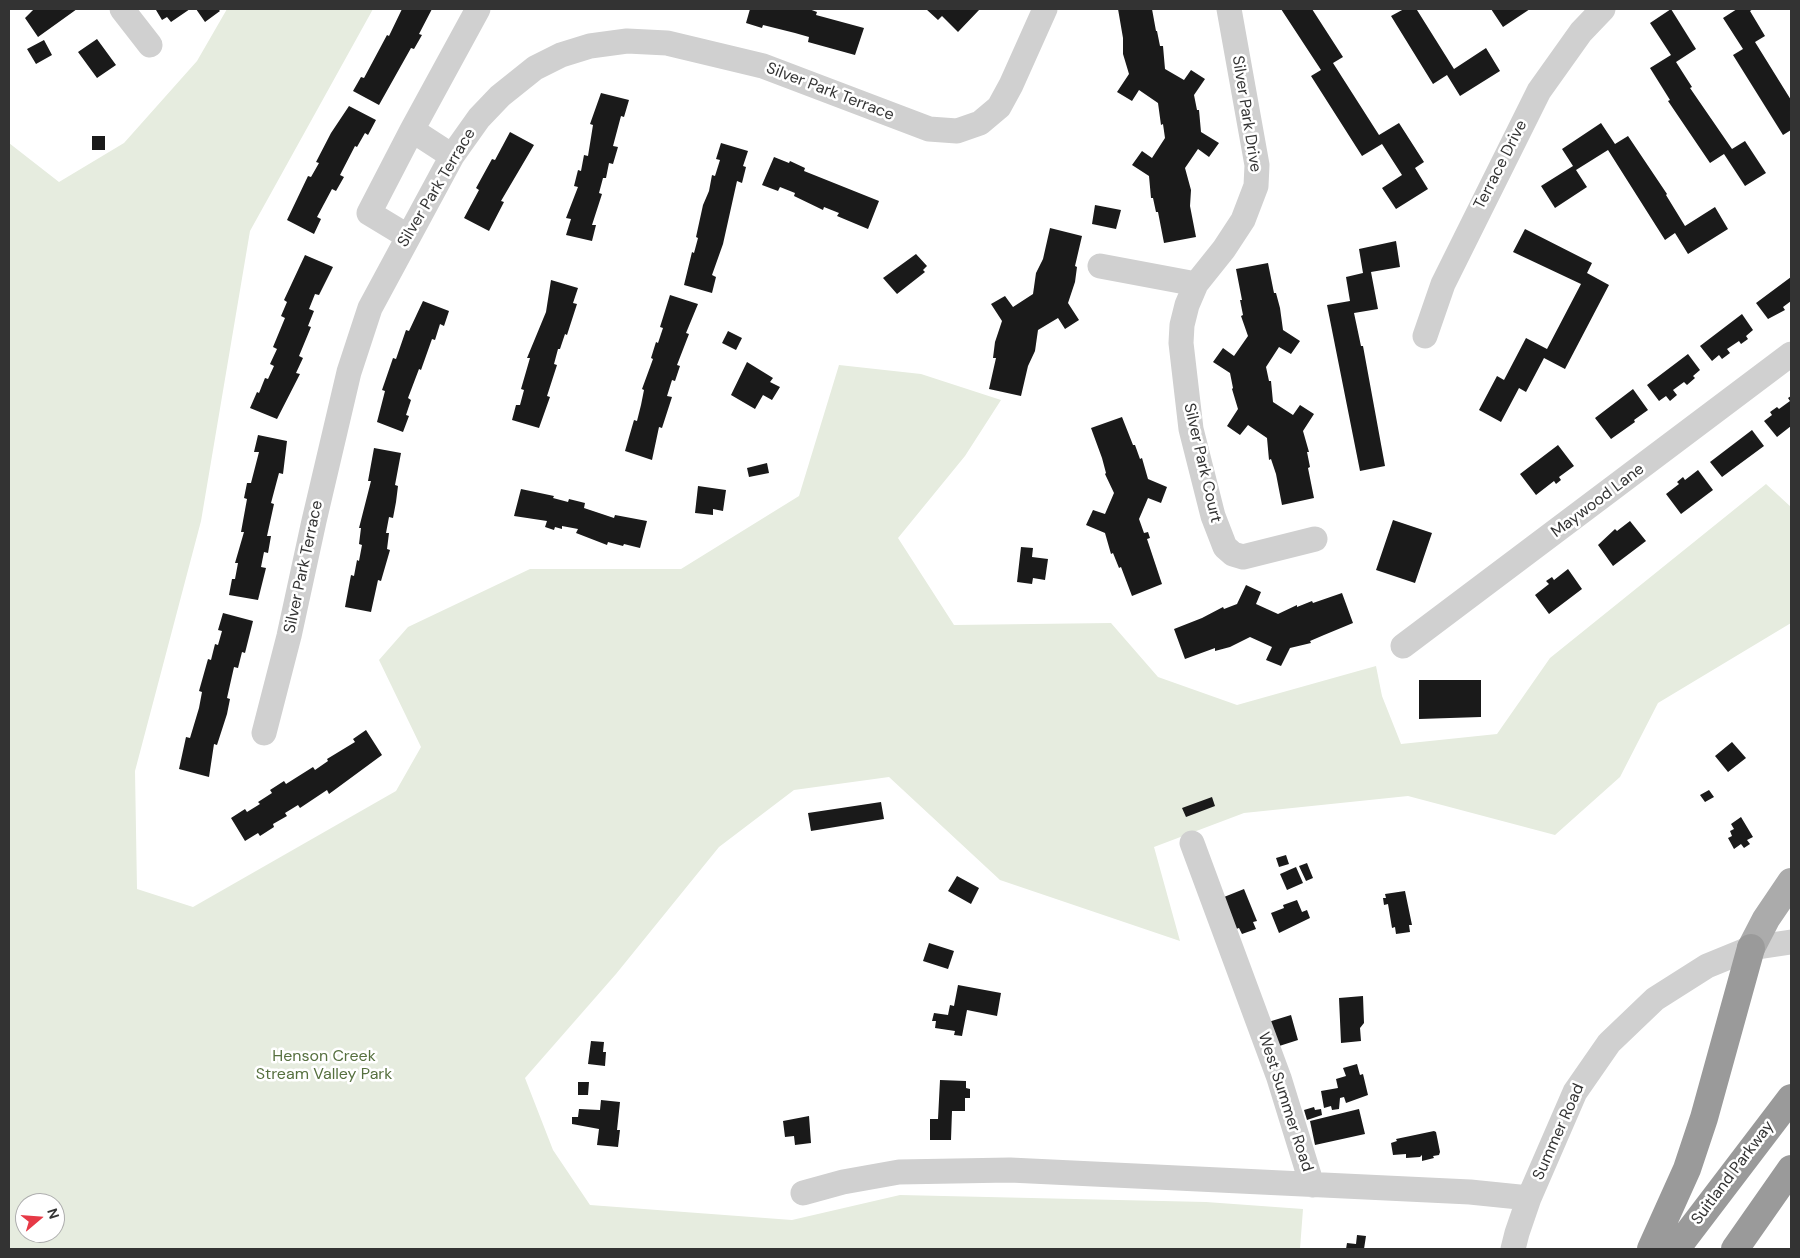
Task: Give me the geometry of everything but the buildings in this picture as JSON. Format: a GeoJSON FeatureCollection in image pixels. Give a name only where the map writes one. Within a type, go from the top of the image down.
{"type":"FeatureCollection","features":[{"type":"Feature","properties":{"kind":"highway"},"geometry":{"type":"LineString","coordinates":[[1651,1249],[1687,1169],[1702,1126],[1751,948]]}},
{"type":"Feature","properties":{"kind":"highway","name":"Suitland Parkway"},"geometry":{"type":"LineString","coordinates":[[1676,1249],[1791,1098]]}},
{"type":"Feature","properties":{"kind":"highway"},"geometry":{"type":"LineString","coordinates":[[1736,1249],[1791,1169]]}},
{"type":"Feature","properties":{"kind":"highway"},"geometry":{"type":"LineString","coordinates":[[1736,1249],[1780,1209],[1791,1194]]}},
{"type":"Feature","properties":{"kind":"main road"},"geometry":{"type":"LineString","coordinates":[[1751,948],[1775,904],[1791,882]]}},
{"type":"Feature","properties":{"kind":"street"},"geometry":{"type":"LineString","coordinates":[[122,9],[150,45]]}},
{"type":"Feature","properties":{"kind":"street"},"geometry":{"type":"LineString","coordinates":[[407,236],[369,213],[478,9]]}},
{"type":"Feature","properties":{"kind":"street","name":"Silver Park Terrace"},"geometry":{"type":"LineString","coordinates":[[264,734],[289,636],[349,372],[370,308],[407,236],[452,156],[479,118],[500,96],[535,68],[560,55],[590,46],[627,41],[668,43],[763,66],[930,129],[957,130],[980,123],[998,107],[1011,85],[1045,9]]}},
{"type":"Feature","properties":{"kind":"street","name":"Silver Park Drive"},"geometry":{"type":"LineString","coordinates":[[1196,284],[1235,233],[1250,204],[1256,186],[1257,165],[1229,9]]}},
{"type":"Feature","properties":{"kind":"street","name":"Terrace Drive"},"geometry":{"type":"LineString","coordinates":[[1425,336],[1436,298],[1539,91],[1581,32],[1603,9]]}},
{"type":"Feature","properties":{"kind":"street"},"geometry":{"type":"LineString","coordinates":[[412,130],[452,156]]}},
{"type":"Feature","properties":{"kind":"street"},"geometry":{"type":"LineString","coordinates":[[1100,266],[1196,284]]}},
{"type":"Feature","properties":{"kind":"street","name":"Silver Park Court"},"geometry":{"type":"LineString","coordinates":[[1196,284],[1182,325],[1185,387],[1191,429],[1206,492],[1225,547],[1233,554],[1244,557],[1315,539]]}},
{"type":"Feature","properties":{"kind":"street","name":"Maywood Lane"},"geometry":{"type":"LineString","coordinates":[[1403,646],[1791,354]]}},
{"type":"Feature","properties":{"kind":"street","name":"West Summer Road"},"geometry":{"type":"LineString","coordinates":[[1192,843],[1279,1078],[1312,1185],[1470,1192],[1529,1198]]}},
{"type":"Feature","properties":{"kind":"street","name":"Summer Road"},"geometry":{"type":"LineString","coordinates":[[1513,1249],[1516,1233],[1529,1198],[1575,1092],[1609,1043],[1638,1013],[1672,987],[1706,966],[1751,948],[1791,942]]}},
{"type":"Feature","properties":{"kind":"street"},"geometry":{"type":"LineString","coordinates":[[803,1193],[898,1172],[950,1170],[1077,1172],[1141,1178],[1312,1185]]}},
{"type":"Feature","properties":{"kind":"green space","name":"Henson Creek Stream Valley Park"},"geometry":{"type":"Polygon","coordinates":[[[227,9],[373,9],[250,231],[201,521],[135,771],[137,889],[193,907],[396,791],[421,747],[379,660],[408,627],[530,569],[681,569],[799,496],[839,365],[921,374],[1001,400],[965,456],[898,538],[954,625],[1111,623],[1158,677],[1237,705],[1376,666],[1382,696],[1401,744],[1497,734],[1550,658],[1766,484],[1791,507],[1791,623],[1658,703],[1620,777],[1555,835],[1408,796],[1244,813],[1154,847],[1180,941],[1000,880],[889,777],[794,790],[719,847],[616,974],[525,1078],[553,1150],[590,1205],[792,1220],[900,1195],[1206,1202],[1303,1209],[1300,1249],[9,1249],[9,143],[59,182],[124,143],[197,61],[227,9]]]}}]}
